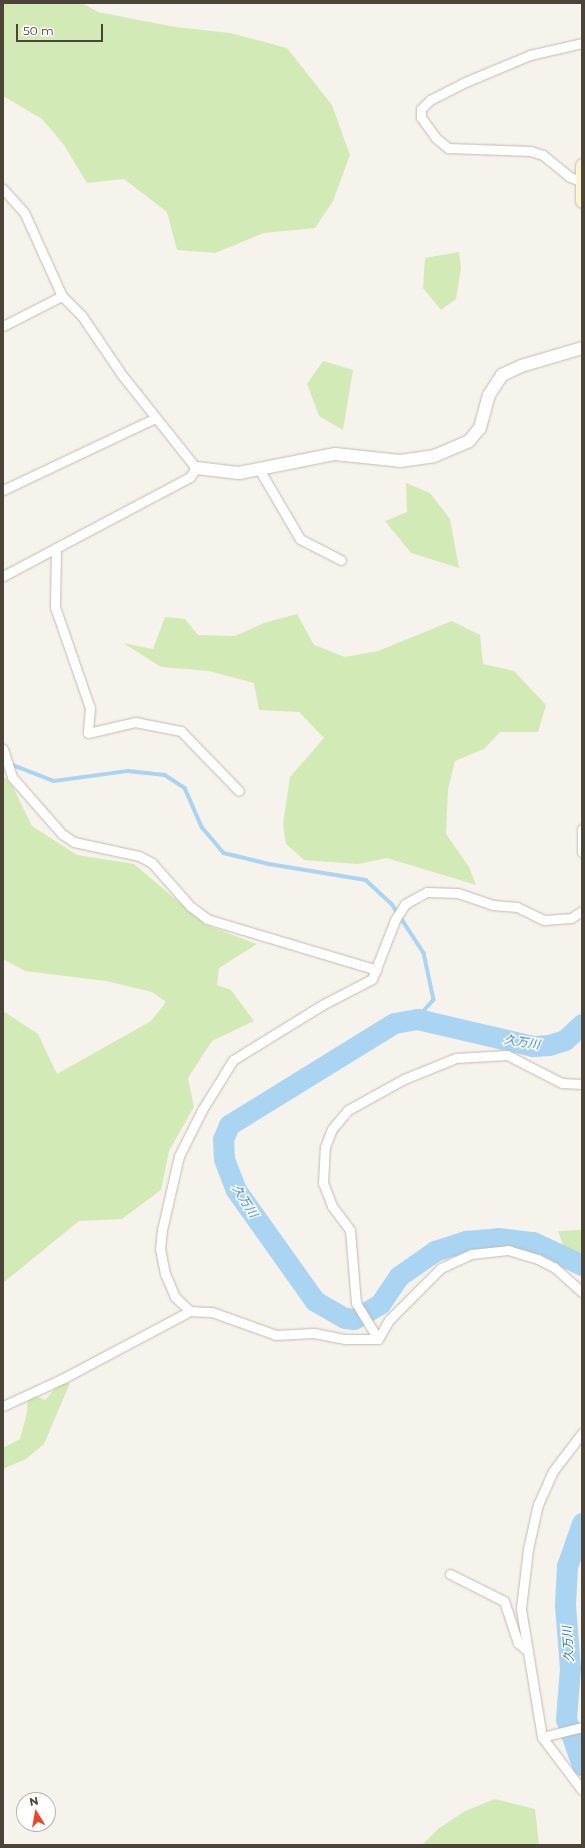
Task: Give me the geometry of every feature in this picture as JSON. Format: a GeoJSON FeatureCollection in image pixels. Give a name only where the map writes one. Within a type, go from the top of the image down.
{"type":"FeatureCollection","features":[{"type":"Feature","properties":{"kind":"main road"},"geometry":{"type":"LineString","coordinates":[[582,165],[580,181],[582,201]]}},
{"type":"Feature","properties":{"kind":"street"},"geometry":{"type":"LineString","coordinates":[[580,181],[570,177],[543,155],[530,151],[448,148],[436,138],[421,117],[421,109],[430,100],[463,83],[530,55],[582,43]]}},
{"type":"Feature","properties":{"kind":"street"},"geometry":{"type":"LineString","coordinates":[[3,188],[24,212],[62,296],[82,316],[155,418],[196,468],[239,472],[335,454],[400,461],[434,456],[469,441],[480,428],[489,395],[502,375],[521,366],[582,348]]}},
{"type":"Feature","properties":{"kind":"street"},"geometry":{"type":"LineString","coordinates":[[3,326],[62,296]]}},
{"type":"Feature","properties":{"kind":"street"},"geometry":{"type":"LineString","coordinates":[[3,490],[155,418]]}},
{"type":"Feature","properties":{"kind":"street"},"geometry":{"type":"LineString","coordinates":[[3,576],[190,476],[196,468]]}},
{"type":"Feature","properties":{"kind":"street"},"geometry":{"type":"LineString","coordinates":[[259,469],[300,539],[341,560]]}},
{"type":"Feature","properties":{"kind":"street"},"geometry":{"type":"LineString","coordinates":[[56,548],[55,607],[90,708],[88,733],[135,722],[180,731],[239,791]]}},
{"type":"Feature","properties":{"kind":"street"},"geometry":{"type":"LineString","coordinates":[[4,750],[10,771],[34,805],[62,834],[74,842],[140,856],[152,863],[190,906],[207,918],[377,970]]}},
{"type":"Feature","properties":{"kind":"street"},"geometry":{"type":"LineString","coordinates":[[582,829],[582,852]]}},
{"type":"Feature","properties":{"kind":"street"},"geometry":{"type":"LineString","coordinates":[[190,1311],[175,1297],[165,1274],[160,1249],[162,1230],[179,1156],[202,1110],[233,1060],[322,1005],[372,979],[377,970],[395,920],[405,904],[427,892],[458,893],[493,906],[517,907],[544,920],[558,921],[571,918],[582,911]]}},
{"type":"Feature","properties":{"kind":"street"},"geometry":{"type":"LineString","coordinates":[[378,1339],[370,1330],[356,1303],[350,1230],[332,1206],[323,1183],[325,1147],[332,1129],[348,1110],[404,1079],[456,1058],[507,1055],[562,1083],[582,1084]]}},
{"type":"Feature","properties":{"kind":"street"},"geometry":{"type":"LineString","coordinates":[[378,1339],[389,1320],[441,1268],[471,1254],[508,1250],[538,1259],[554,1267],[582,1292]]}},
{"type":"Feature","properties":{"kind":"street"},"geometry":{"type":"LineString","coordinates":[[3,1406],[62,1379],[190,1311],[212,1312],[276,1335],[314,1333],[346,1339],[378,1339]]}},
{"type":"Feature","properties":{"kind":"street"},"geometry":{"type":"LineString","coordinates":[[582,1433],[553,1471],[538,1504],[528,1548],[521,1609],[542,1737],[582,1790]]}},
{"type":"Feature","properties":{"kind":"street"},"geometry":{"type":"LineString","coordinates":[[450,1574],[504,1601],[518,1643],[528,1651]]}},
{"type":"Feature","properties":{"kind":"street"},"geometry":{"type":"LineString","coordinates":[[542,1737],[556,1732],[582,1727]]}},
{"type":"Feature","properties":{"kind":"green space"},"geometry":{"type":"Polygon","coordinates":[[[3,3],[82,3],[98,12],[175,27],[230,33],[287,48],[332,105],[350,155],[333,201],[315,228],[264,233],[215,253],[177,250],[167,212],[124,179],[87,183],[64,145],[42,119],[3,96],[3,3]]]}},
{"type":"Feature","properties":{"kind":"green space"},"geometry":{"type":"Polygon","coordinates":[[[459,252],[461,268],[456,299],[441,310],[423,288],[425,258],[459,252]]]}},
{"type":"Feature","properties":{"kind":"green space"},"geometry":{"type":"Polygon","coordinates":[[[323,361],[353,370],[343,430],[319,416],[307,384],[323,361]]]}},
{"type":"Feature","properties":{"kind":"green space"},"geometry":{"type":"Polygon","coordinates":[[[406,483],[430,493],[450,519],[459,568],[411,553],[385,521],[407,512],[406,483]]]}},
{"type":"Feature","properties":{"kind":"green space"},"geometry":{"type":"Polygon","coordinates":[[[297,614],[314,645],[345,657],[378,651],[452,621],[480,635],[483,664],[514,671],[546,705],[538,732],[500,732],[484,749],[455,761],[448,789],[446,834],[469,867],[476,885],[387,858],[358,864],[304,860],[286,844],[283,824],[290,777],[324,738],[299,712],[259,710],[254,683],[209,671],[161,667],[123,643],[153,649],[165,617],[185,619],[198,635],[235,636],[264,623],[297,614]]]}},
{"type":"Feature","properties":{"kind":"green space"},"geometry":{"type":"Polygon","coordinates":[[[3,775],[13,787],[32,826],[77,855],[134,864],[206,925],[257,944],[219,968],[217,985],[231,990],[254,1021],[212,1041],[188,1078],[194,1107],[169,1151],[161,1190],[122,1219],[79,1221],[3,1283],[3,1011],[38,1034],[57,1074],[151,1021],[166,1002],[152,992],[106,981],[25,971],[3,959],[3,775]]]}},
{"type":"Feature","properties":{"kind":"green space"},"geometry":{"type":"Polygon","coordinates":[[[582,1230],[582,1276],[569,1263],[558,1231],[582,1230]]]}},
{"type":"Feature","properties":{"kind":"green space"},"geometry":{"type":"Polygon","coordinates":[[[70,1383],[44,1444],[26,1459],[3,1469],[3,1448],[20,1439],[27,1413],[28,1393],[45,1400],[59,1384],[70,1383]]]}},
{"type":"Feature","properties":{"kind":"green space"},"geometry":{"type":"Polygon","coordinates":[[[495,1799],[535,1809],[539,1845],[422,1845],[438,1829],[465,1811],[495,1799]]]}},
{"type":"Feature","properties":{"kind":"waterway"},"geometry":{"type":"LineString","coordinates":[[10,764],[54,781],[128,771],[165,775],[185,788],[202,827],[224,853],[269,864],[366,880],[392,904],[424,953],[434,1000],[417,1019]]}},
{"type":"Feature","properties":{"kind":"waterway","name":"久万川"},"geometry":{"type":"LineString","coordinates":[[582,1024],[565,1040],[549,1045],[533,1046],[417,1019],[394,1023],[229,1125],[223,1139],[224,1159],[236,1190],[315,1301],[345,1318],[354,1319],[380,1304],[399,1276],[435,1251],[466,1241],[498,1238],[533,1242],[582,1265]]}},
{"type":"Feature","properties":{"kind":"waterway","name":"久万川"},"geometry":{"type":"LineString","coordinates":[[582,1523],[567,1566],[565,1605],[570,1668],[566,1719],[582,1765]]}}]}
